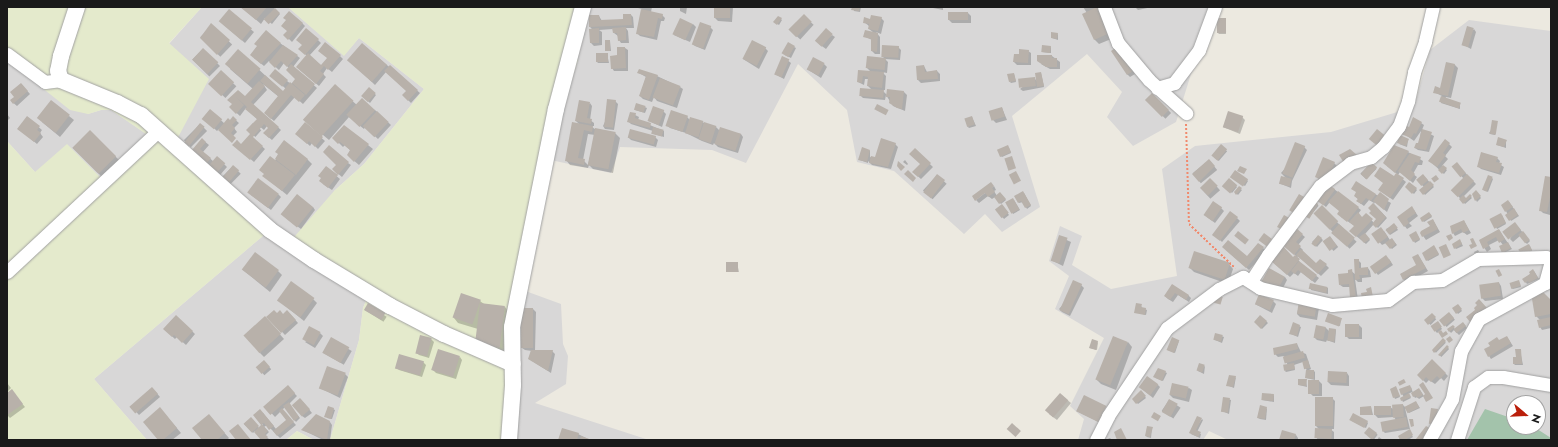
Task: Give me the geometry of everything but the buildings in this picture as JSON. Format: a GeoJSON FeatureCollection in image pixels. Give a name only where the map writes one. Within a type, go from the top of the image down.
{"type":"FeatureCollection","features":[{"type":"Feature","properties":{"kind":"street"},"geometry":{"type":"LineString","coordinates":[[61,80],[58,71],[61,56],[77,7]]}},
{"type":"Feature","properties":{"kind":"street"},"geometry":{"type":"LineString","coordinates":[[509,440],[513,385],[512,327],[556,109],[583,7]]}},
{"type":"Feature","properties":{"kind":"street"},"geometry":{"type":"LineString","coordinates":[[1104,7],[1118,43],[1149,80],[1186,113]]}},
{"type":"Feature","properties":{"kind":"street"},"geometry":{"type":"LineString","coordinates":[[1157,88],[1174,83],[1199,50],[1215,7]]}},
{"type":"Feature","properties":{"kind":"street"},"geometry":{"type":"LineString","coordinates":[[1096,440],[1108,416],[1167,328],[1219,289],[1247,278],[1268,255],[1320,186],[1350,163],[1371,157],[1383,147],[1399,126],[1408,102],[1414,72],[1425,41],[1433,7]]}},
{"type":"Feature","properties":{"kind":"street"},"geometry":{"type":"LineString","coordinates":[[7,54],[45,82],[61,80],[117,102],[141,115],[270,230],[314,260],[390,306],[444,334],[513,364]]}},
{"type":"Feature","properties":{"kind":"street"},"geometry":{"type":"LineString","coordinates":[[7,272],[158,131]]}},
{"type":"Feature","properties":{"kind":"street"},"geometry":{"type":"LineString","coordinates":[[1247,278],[1260,288],[1332,305],[1388,300],[1413,282],[1442,280],[1478,259],[1546,257],[1551,260],[1545,283],[1479,319],[1461,351],[1452,399],[1429,440]]}},
{"type":"Feature","properties":{"kind":"street"},"geometry":{"type":"LineString","coordinates":[[1457,440],[1474,387],[1488,378],[1503,377],[1551,385]]}},
{"type":"Feature","properties":{"kind":"path"},"geometry":{"type":"LineString","coordinates":[[1186,113],[1189,224],[1247,278]]}},
{"type":"Feature","properties":{"kind":"shaded area"},"geometry":{"type":"Polygon","coordinates":[[[202,7],[288,7],[344,55],[359,38],[424,89],[364,164],[334,191],[369,293],[363,308],[359,340],[330,440],[314,440],[297,431],[286,440],[147,440],[94,379],[270,230],[174,145],[169,44],[202,7]]]}},
{"type":"Feature","properties":{"kind":"shaded area"},"geometry":{"type":"Polygon","coordinates":[[[579,7],[1212,7],[1176,122],[1133,146],[1107,117],[1122,92],[1087,54],[1012,116],[1040,207],[1002,232],[985,214],[964,234],[894,171],[857,162],[847,110],[798,64],[746,163],[712,150],[620,147],[611,173],[546,159],[578,60],[579,7]]]}},
{"type":"Feature","properties":{"kind":"shaded area"},"geometry":{"type":"Polygon","coordinates":[[[1469,20],[1551,31],[1551,440],[1228,440],[1209,431],[1203,440],[1078,440],[1084,419],[1070,406],[1104,338],[1055,309],[1069,276],[1049,261],[1060,226],[1082,236],[1072,265],[1111,289],[1177,276],[1162,169],[1195,146],[1331,132],[1414,107],[1430,50],[1469,20]]]}},
{"type":"Feature","properties":{"kind":"shaded area"},"geometry":{"type":"Polygon","coordinates":[[[7,60],[88,114],[101,110],[111,110],[147,134],[101,178],[35,172],[7,141],[7,60]]]}},
{"type":"Feature","properties":{"kind":"shaded area"},"geometry":{"type":"Polygon","coordinates":[[[520,289],[561,304],[563,344],[568,356],[566,384],[535,403],[649,440],[509,440],[520,289]]]}},
{"type":"Feature","properties":{"kind":"green space"},"geometry":{"type":"Polygon","coordinates":[[[7,7],[202,7],[169,43],[209,79],[174,145],[270,230],[94,379],[147,440],[7,440],[7,141],[35,172],[67,144],[101,178],[146,134],[111,110],[101,110],[88,114],[70,110],[7,60],[7,7]]]}},
{"type":"Feature","properties":{"kind":"green space"},"geometry":{"type":"Polygon","coordinates":[[[288,7],[579,7],[578,60],[546,159],[520,289],[509,440],[330,440],[359,340],[363,308],[369,293],[289,243],[334,191],[364,164],[424,89],[359,38],[344,56],[288,7]]]}},
{"type":"Feature","properties":{"kind":"green space"},"geometry":{"type":"Polygon","coordinates":[[[1485,409],[1506,416],[1506,435],[1546,435],[1551,438],[1551,440],[1467,440],[1485,409]]]}},
{"type":"Feature","properties":{"kind":"green space"},"geometry":{"type":"Polygon","coordinates":[[[297,431],[314,440],[286,440],[297,431]]]}}]}
